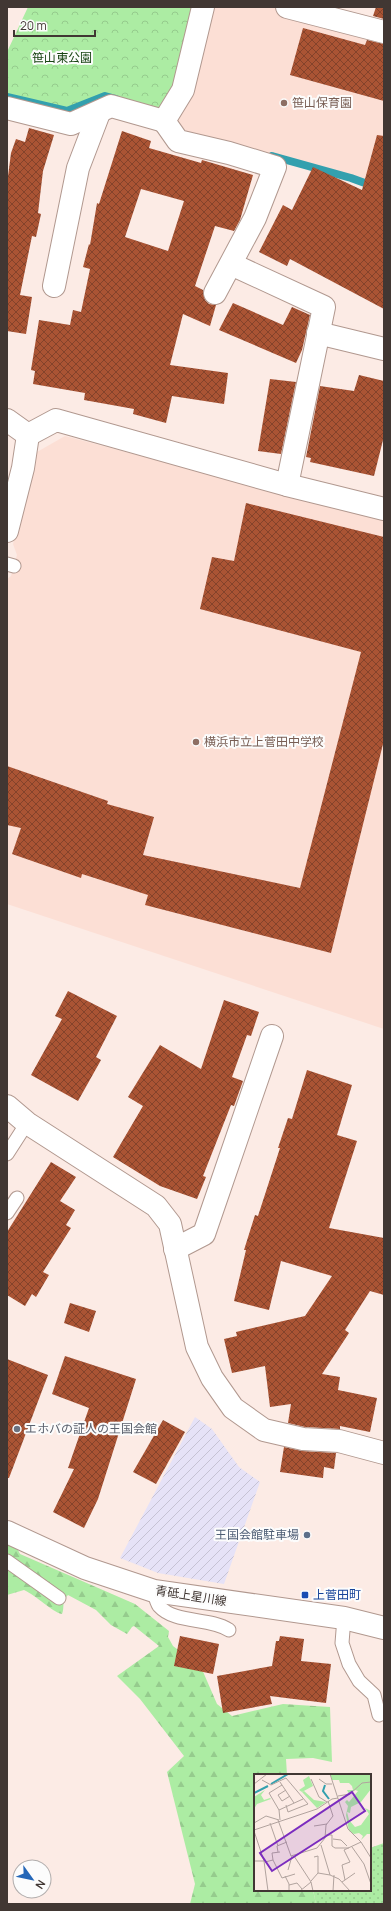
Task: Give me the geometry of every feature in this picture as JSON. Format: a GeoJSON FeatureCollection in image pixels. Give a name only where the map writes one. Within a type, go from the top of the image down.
{"type":"FeatureCollection","features":[{"type":"Feature","properties":{"kind":"street"},"geometry":{"type":"LineString","coordinates":[[164,120],[183,90],[203,7]]}},
{"type":"Feature","properties":{"kind":"street"},"geometry":{"type":"LineString","coordinates":[[287,7],[384,32]]}},
{"type":"Feature","properties":{"kind":"street"},"geometry":{"type":"LineString","coordinates":[[7,108],[71,124],[111,106],[164,120],[178,141],[229,153],[275,167],[255,218],[215,293]]}},
{"type":"Feature","properties":{"kind":"street"},"geometry":{"type":"LineString","coordinates":[[54,286],[78,168],[98,112]]}},
{"type":"Feature","properties":{"kind":"street"},"geometry":{"type":"LineString","coordinates":[[231,264],[324,307],[287,485]]}},
{"type":"Feature","properties":{"kind":"street"},"geometry":{"type":"LineString","coordinates":[[318,333],[384,349]]}},
{"type":"Feature","properties":{"kind":"street"},"geometry":{"type":"LineString","coordinates":[[7,420],[28,435]]}},
{"type":"Feature","properties":{"kind":"street"},"geometry":{"type":"LineString","coordinates":[[7,531],[15,468],[28,435],[56,420],[287,485],[384,509]]}},
{"type":"Feature","properties":{"kind":"street"},"geometry":{"type":"LineString","coordinates":[[175,1249],[204,1234],[272,1036]]}},
{"type":"Feature","properties":{"kind":"street"},"geometry":{"type":"LineString","coordinates":[[7,1106],[27,1124],[156,1206],[170,1224],[197,1347],[212,1378],[233,1408],[264,1430],[303,1439],[339,1441],[384,1453]]}},
{"type":"Feature","properties":{"kind":"street","name":"青砥上星川線"},"geometry":{"type":"LineString","coordinates":[[7,1532],[85,1568],[154,1591],[344,1618],[384,1628]]}},
{"type":"Feature","properties":{"kind":"lane"},"geometry":{"type":"LineString","coordinates":[[7,1154],[27,1124]]}},
{"type":"Feature","properties":{"kind":"lane"},"geometry":{"type":"LineString","coordinates":[[7,1213],[17,1198]]}},
{"type":"Feature","properties":{"kind":"lane"},"geometry":{"type":"LineString","coordinates":[[7,1562],[59,1598]]}},
{"type":"Feature","properties":{"kind":"lane"},"geometry":{"type":"LineString","coordinates":[[154,1591],[158,1605],[169,1615],[221,1625],[229,1630]]}},
{"type":"Feature","properties":{"kind":"lane"},"geometry":{"type":"LineString","coordinates":[[344,1618],[342,1643],[349,1664],[359,1681],[374,1695],[379,1716]]}},
{"type":"Feature","properties":{"kind":"shaded area","name":"笹山保育園"},"geometry":{"type":"Polygon","coordinates":[[[213,7],[271,7],[384,36],[384,186],[352,176],[183,132],[176,115],[213,7]]]}},
{"type":"Feature","properties":{"kind":"shaded area","name":"横浜市立上菅田中学校"},"geometry":{"type":"Polygon","coordinates":[[[65,436],[384,520],[384,1029],[7,904],[7,579],[11,576],[17,555],[13,544],[37,452],[65,436]]]}},
{"type":"Feature","properties":{"kind":"shaded area"},"geometry":{"type":"Polygon","coordinates":[[[195,1417],[212,1429],[239,1467],[260,1482],[224,1584],[158,1573],[120,1558],[195,1417]]]}},
{"type":"Feature","properties":{"kind":"green space","name":"笹山東公園"},"geometry":{"type":"Polygon","coordinates":[[[28,7],[196,7],[171,104],[160,111],[106,98],[68,113],[7,99],[7,52],[28,7]]]}},
{"type":"Feature","properties":{"kind":"green space"},"geometry":{"type":"Polygon","coordinates":[[[7,1544],[17,1548],[20,1554],[135,1604],[169,1631],[168,1637],[173,1646],[201,1667],[217,1704],[232,1716],[283,1704],[330,1707],[332,1762],[313,1758],[286,1759],[287,1774],[254,1774],[254,1891],[313,1891],[316,1904],[190,1904],[195,1884],[167,1772],[184,1756],[140,1699],[117,1676],[159,1646],[134,1626],[127,1634],[111,1625],[96,1610],[68,1595],[64,1602],[62,1614],[58,1613],[24,1590],[7,1595],[7,1544]]]}},
{"type":"Feature","properties":{"kind":"green space"},"geometry":{"type":"Polygon","coordinates":[[[384,1843],[384,1904],[316,1904],[313,1891],[371,1891],[371,1848],[384,1843]]]}},
{"type":"Feature","properties":{"kind":"building"},"geometry":{"type":"Polygon","coordinates":[[[376,7],[384,7],[384,19],[373,16],[376,7]]]}},
{"type":"Feature","properties":{"kind":"building"},"geometry":{"type":"Polygon","coordinates":[[[303,28],[365,45],[367,40],[384,44],[384,101],[290,75],[303,28]]]}},
{"type":"Feature","properties":{"kind":"building"},"geometry":{"type":"Polygon","coordinates":[[[29,128],[54,135],[43,171],[38,213],[41,214],[36,237],[32,236],[20,295],[32,297],[26,334],[7,331],[7,184],[11,153],[16,139],[25,142],[29,128]]]}},
{"type":"Feature","properties":{"kind":"building"},"geometry":{"type":"Polygon","coordinates":[[[122,131],[151,141],[149,148],[201,163],[202,160],[253,175],[240,220],[234,231],[215,226],[195,286],[203,290],[205,300],[209,304],[216,305],[210,326],[183,314],[170,365],[228,373],[224,404],[172,396],[166,423],[133,414],[134,409],[84,400],[85,393],[33,384],[35,371],[31,370],[39,320],[70,325],[73,310],[81,312],[90,269],[83,267],[89,244],[90,245],[97,203],[99,204],[122,131]],[[141,189],[125,237],[168,251],[184,201],[141,189]]]}},
{"type":"Feature","properties":{"kind":"building"},"geometry":{"type":"Polygon","coordinates":[[[377,135],[384,136],[384,309],[290,259],[287,266],[259,252],[283,205],[292,210],[313,167],[362,190],[377,135]]]}},
{"type":"Feature","properties":{"kind":"building"},"geometry":{"type":"Polygon","coordinates":[[[233,303],[283,325],[292,307],[310,315],[302,350],[296,363],[219,330],[233,303]]]}},
{"type":"Feature","properties":{"kind":"building"},"geometry":{"type":"Polygon","coordinates":[[[359,375],[384,381],[384,436],[374,476],[310,462],[311,458],[306,457],[320,386],[354,391],[359,375]]]}},
{"type":"Feature","properties":{"kind":"building"},"geometry":{"type":"Polygon","coordinates":[[[270,379],[296,382],[281,454],[258,451],[270,379]]]}},
{"type":"Feature","properties":{"kind":"building"},"geometry":{"type":"Polygon","coordinates":[[[246,503],[384,537],[384,740],[331,953],[145,905],[148,895],[82,874],[81,878],[12,854],[21,828],[7,825],[7,766],[108,801],[107,804],[154,817],[143,855],[300,888],[361,652],[200,609],[212,557],[234,561],[246,503]]]}},
{"type":"Feature","properties":{"kind":"building"},"geometry":{"type":"Polygon","coordinates":[[[68,991],[117,1016],[96,1057],[101,1060],[78,1101],[31,1075],[62,1019],[55,1016],[68,991]]]}},
{"type":"Feature","properties":{"kind":"building"},"geometry":{"type":"Polygon","coordinates":[[[224,1000],[259,1012],[251,1036],[247,1035],[232,1077],[243,1081],[234,1106],[231,1105],[203,1176],[206,1177],[197,1199],[160,1186],[113,1157],[143,1106],[128,1097],[160,1045],[201,1069],[224,1000]]]}},
{"type":"Feature","properties":{"kind":"building"},"geometry":{"type":"Polygon","coordinates":[[[307,1070],[352,1085],[337,1135],[357,1141],[329,1228],[384,1238],[384,1295],[370,1291],[345,1330],[349,1333],[322,1374],[340,1377],[338,1390],[377,1398],[370,1432],[340,1426],[340,1429],[305,1427],[288,1423],[291,1404],[270,1407],[265,1366],[232,1373],[224,1339],[237,1336],[236,1332],[305,1316],[332,1276],[281,1261],[269,1310],[234,1301],[246,1250],[244,1250],[255,1215],[258,1216],[288,1118],[292,1119],[307,1070]]]}},
{"type":"Feature","properties":{"kind":"building"},"geometry":{"type":"Polygon","coordinates":[[[51,1162],[76,1177],[60,1201],[75,1210],[66,1225],[71,1228],[43,1272],[49,1275],[36,1297],[32,1294],[25,1306],[7,1295],[7,1232],[51,1162]]]}},
{"type":"Feature","properties":{"kind":"building"},"geometry":{"type":"Polygon","coordinates":[[[70,1303],[96,1311],[89,1332],[64,1323],[70,1303]]]}},
{"type":"Feature","properties":{"kind":"building"},"geometry":{"type":"Polygon","coordinates":[[[65,1356],[136,1379],[98,1499],[84,1528],[53,1512],[74,1469],[68,1468],[89,1408],[52,1394],[65,1356]]]}},
{"type":"Feature","properties":{"kind":"building","name":"エホバの証人の王国会館"},"geometry":{"type":"Polygon","coordinates":[[[7,1359],[48,1375],[9,1478],[7,1478],[7,1359]]]}},
{"type":"Feature","properties":{"kind":"building"},"geometry":{"type":"Polygon","coordinates":[[[163,1420],[185,1432],[156,1484],[133,1472],[163,1420]]]}},
{"type":"Feature","properties":{"kind":"building"},"geometry":{"type":"Polygon","coordinates":[[[284,1447],[302,1451],[336,1453],[334,1469],[324,1467],[323,1478],[280,1472],[284,1447]]]}},
{"type":"Feature","properties":{"kind":"building"},"geometry":{"type":"Polygon","coordinates":[[[180,1636],[219,1644],[213,1674],[174,1666],[180,1636]]]}},
{"type":"Feature","properties":{"kind":"building"},"geometry":{"type":"Polygon","coordinates":[[[280,1636],[304,1639],[301,1661],[331,1664],[326,1703],[270,1696],[272,1704],[223,1713],[217,1676],[272,1666],[276,1641],[279,1641],[280,1636]]]}},
{"type":"Feature","properties":{"kind":"waterway"},"geometry":{"type":"LineString","coordinates":[[7,97],[67,111],[105,96],[116,99]]}},
{"type":"Feature","properties":{"kind":"waterway"},"geometry":{"type":"LineString","coordinates":[[272,156],[351,178],[384,190]]}},
{"type":"Feature","properties":{"kind":"place","name":"笹山保育園"},"geometry":{"type":"Point","coordinates":[284,103]}},
{"type":"Feature","properties":{"kind":"place","name":"横浜市立上菅田中学校"},"geometry":{"type":"Point","coordinates":[196,742]}},
{"type":"Feature","properties":{"kind":"place","name":"エホバの証人の王国会館"},"geometry":{"type":"Point","coordinates":[17,1429]}},
{"type":"Feature","properties":{"kind":"place","name":"王国会館駐車場"},"geometry":{"type":"Point","coordinates":[307,1535]}},
{"type":"Feature","properties":{"kind":"place","name":"上菅田町"},"geometry":{"type":"Point","coordinates":[305,1595]}}]}
